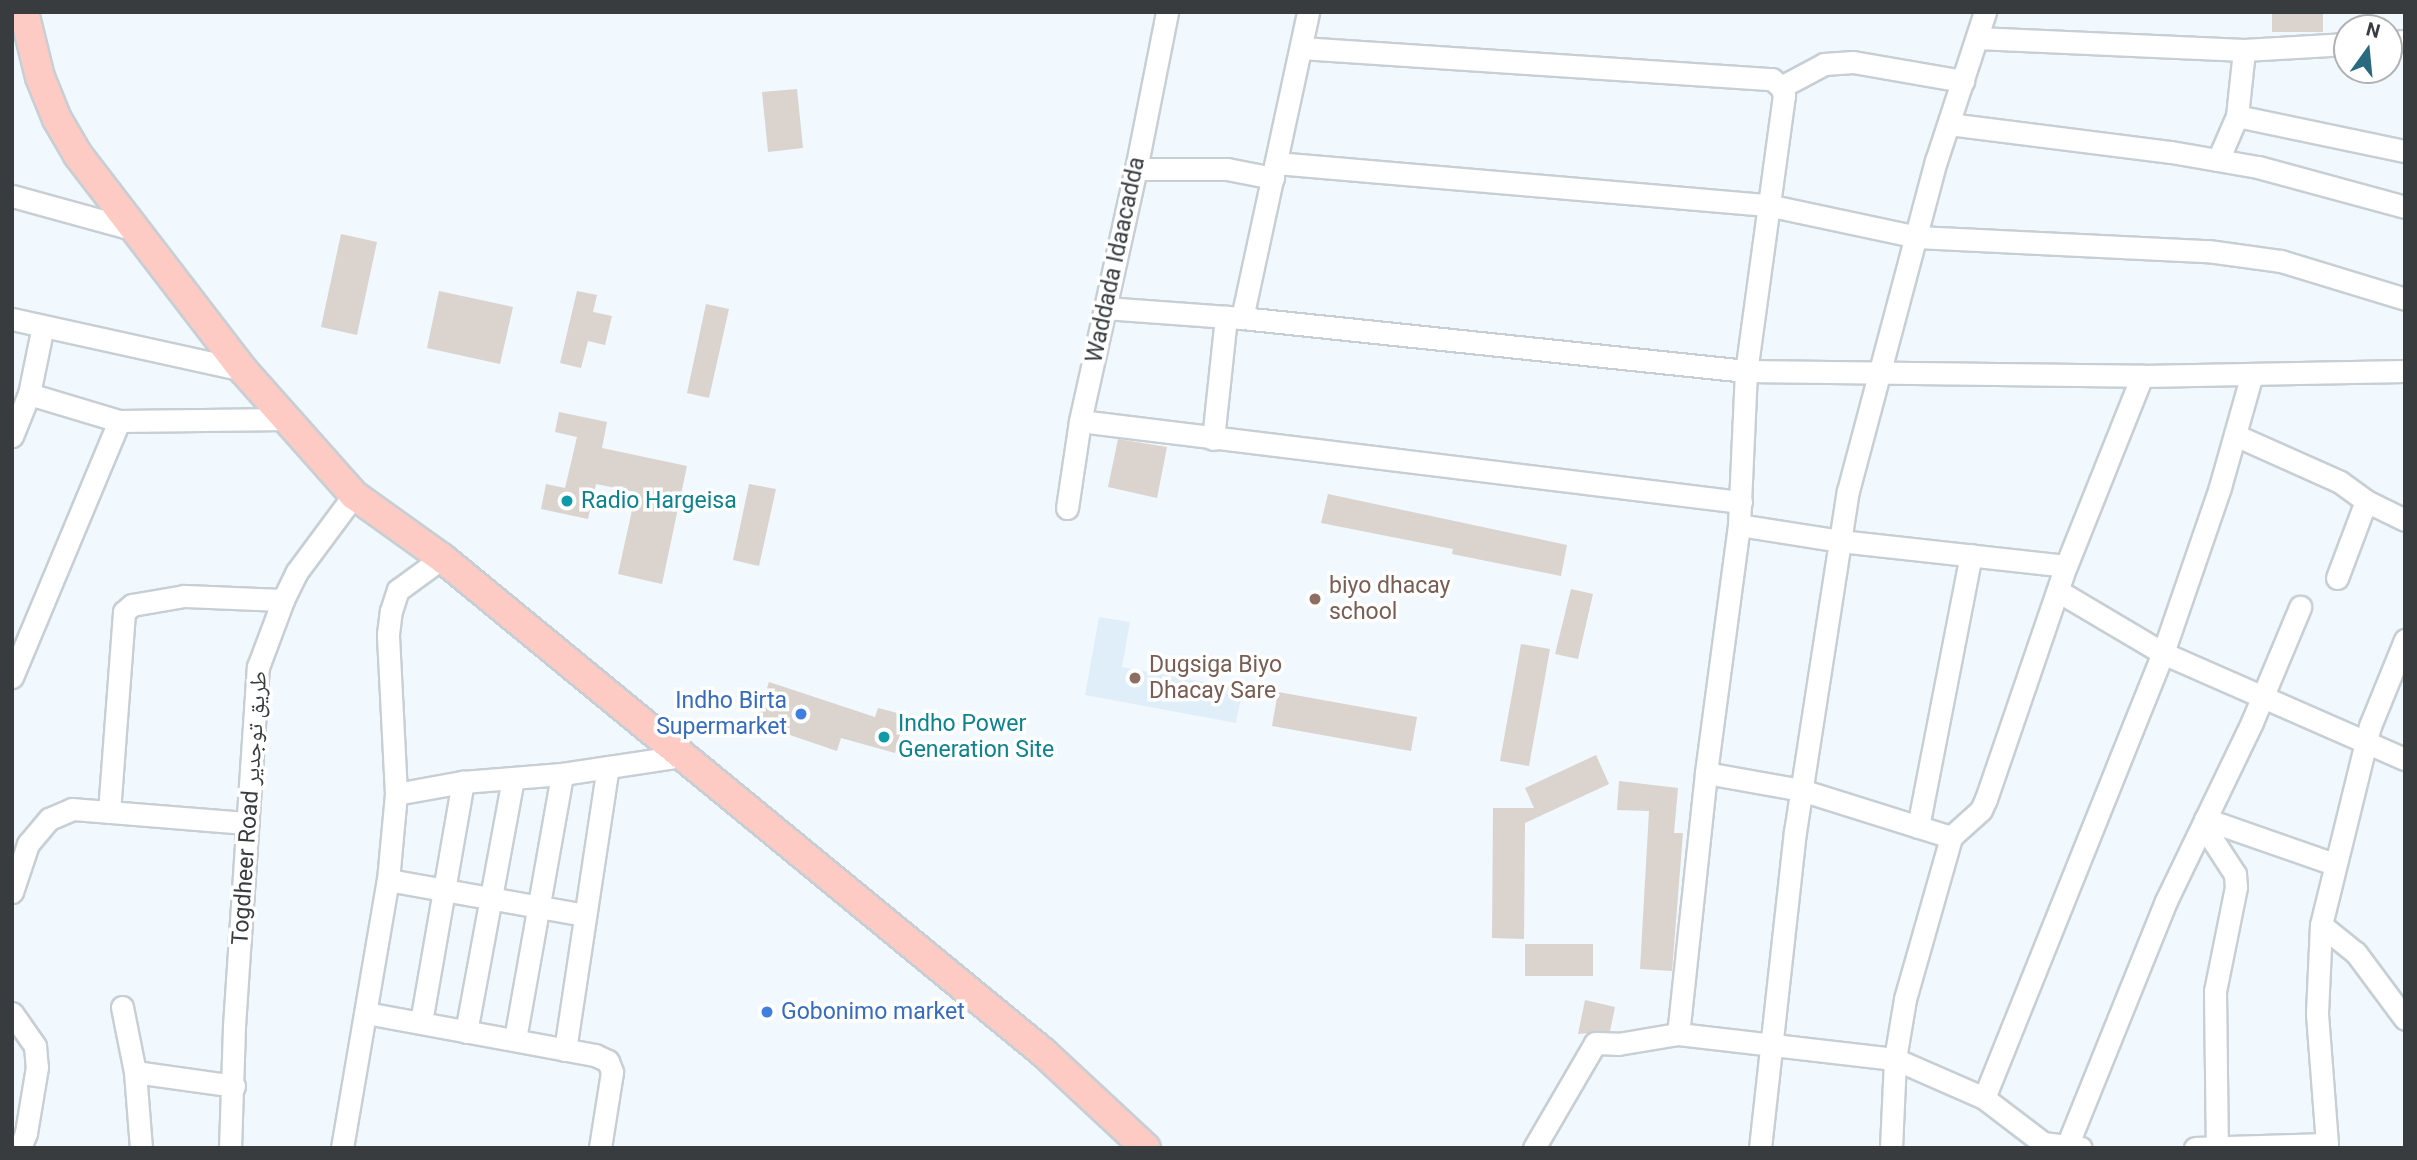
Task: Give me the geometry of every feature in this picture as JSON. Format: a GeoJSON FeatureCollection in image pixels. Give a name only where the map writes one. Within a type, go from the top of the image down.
{"type":"FeatureCollection","features":[{"type":"Feature","properties":{"kind":"main road"},"geometry":{"type":"LineString","coordinates":[[24,12],[40,77],[57,119],[78,155],[243,370],[354,495],[442,558],[1044,1053],[1146,1148]]}},
{"type":"Feature","properties":{"kind":"street","name":"Waddada Idaacadda"},"geometry":{"type":"LineString","coordinates":[[1067,508],[1080,421],[1136,169],[1167,12]]}},
{"type":"Feature","properties":{"kind":"street"},"geometry":{"type":"LineString","coordinates":[[1213,439],[1234,318],[1275,170],[1308,12]]}},
{"type":"Feature","properties":{"kind":"street"},"geometry":{"type":"LineString","coordinates":[[1760,1148],[1801,790],[1848,491],[1949,124],[1985,12]]}},
{"type":"Feature","properties":{"kind":"street"},"geometry":{"type":"LineString","coordinates":[[1977,38],[2244,50],[2333,45]]}},
{"type":"Feature","properties":{"kind":"street"},"geometry":{"type":"LineString","coordinates":[[1301,48],[1772,79],[1781,87],[1784,95],[1746,371],[1739,525],[1706,773],[1678,1034]]}},
{"type":"Feature","properties":{"kind":"street"},"geometry":{"type":"LineString","coordinates":[[2218,160],[2237,116],[2244,50]]}},
{"type":"Feature","properties":{"kind":"street"},"geometry":{"type":"LineString","coordinates":[[1781,87],[1824,64],[1853,62],[1963,81]]}},
{"type":"Feature","properties":{"kind":"street"},"geometry":{"type":"LineString","coordinates":[[2237,116],[2405,151]]}},
{"type":"Feature","properties":{"kind":"street"},"geometry":{"type":"LineString","coordinates":[[1949,124],[2258,167],[2405,206]]}},
{"type":"Feature","properties":{"kind":"street"},"geometry":{"type":"LineString","coordinates":[[1136,169],[1275,170],[1767,205],[1917,237],[2208,251],[2281,261],[2405,299]]}},
{"type":"Feature","properties":{"kind":"street"},"geometry":{"type":"LineString","coordinates":[[12,196],[133,229]]}},
{"type":"Feature","properties":{"kind":"street"},"geometry":{"type":"LineString","coordinates":[[1105,308],[1234,318],[1746,371],[1880,375],[2142,376],[2405,371]]}},
{"type":"Feature","properties":{"kind":"street"},"geometry":{"type":"LineString","coordinates":[[12,319],[243,370]]}},
{"type":"Feature","properties":{"kind":"street"},"geometry":{"type":"LineString","coordinates":[[12,436],[29,394],[43,326]]}},
{"type":"Feature","properties":{"kind":"street"},"geometry":{"type":"LineString","coordinates":[[1984,1098],[2163,653],[2235,435],[2252,374]]}},
{"type":"Feature","properties":{"kind":"street"},"geometry":{"type":"LineString","coordinates":[[1891,1148],[1895,1059],[1905,999],[1951,837],[1981,810],[2066,566],[2142,376]]}},
{"type":"Feature","properties":{"kind":"street"},"geometry":{"type":"LineString","coordinates":[[29,394],[119,421],[287,419]]}},
{"type":"Feature","properties":{"kind":"street"},"geometry":{"type":"LineString","coordinates":[[12,677],[119,421]]}},
{"type":"Feature","properties":{"kind":"street"},"geometry":{"type":"LineString","coordinates":[[1080,421],[1741,502]]}},
{"type":"Feature","properties":{"kind":"street"},"geometry":{"type":"LineString","coordinates":[[2235,435],[2340,482],[2366,501],[2405,520]]}},
{"type":"Feature","properties":{"kind":"street","name":"Togdheer Road طريق توجدير"},"geometry":{"type":"LineString","coordinates":[[230,1148],[234,1026],[258,667],[296,573],[354,495]]}},
{"type":"Feature","properties":{"kind":"street"},"geometry":{"type":"LineString","coordinates":[[2337,578],[2366,501]]}},
{"type":"Feature","properties":{"kind":"street"},"geometry":{"type":"LineString","coordinates":[[1739,525],[1840,541],[2066,566]]}},
{"type":"Feature","properties":{"kind":"street"},"geometry":{"type":"LineString","coordinates":[[1918,827],[1971,555]]}},
{"type":"Feature","properties":{"kind":"street"},"geometry":{"type":"LineString","coordinates":[[342,1148],[388,880],[396,794],[388,634],[391,611],[398,590],[442,558]]}},
{"type":"Feature","properties":{"kind":"street"},"geometry":{"type":"LineString","coordinates":[[2058,591],[2163,653],[2405,759]]}},
{"type":"Feature","properties":{"kind":"street"},"geometry":{"type":"LineString","coordinates":[[109,812],[124,611],[132,605],[184,596],[283,600]]}},
{"type":"Feature","properties":{"kind":"street"},"geometry":{"type":"LineString","coordinates":[[1534,1148],[1595,1044],[1618,1044],[1678,1034],[1895,1059],[1984,1098],[2042,1145],[2074,1147],[2166,901],[2261,698],[2300,607]]}},
{"type":"Feature","properties":{"kind":"street"},"geometry":{"type":"LineString","coordinates":[[2195,1148],[2327,1146],[2317,1013],[2321,925],[2365,742],[2405,640]]}},
{"type":"Feature","properties":{"kind":"street"},"geometry":{"type":"LineString","coordinates":[[396,794],[463,782],[562,774],[683,756]]}},
{"type":"Feature","properties":{"kind":"street"},"geometry":{"type":"LineString","coordinates":[[565,1050],[608,767]]}},
{"type":"Feature","properties":{"kind":"street"},"geometry":{"type":"LineString","coordinates":[[1706,773],[1801,790],[1951,837]]}},
{"type":"Feature","properties":{"kind":"street"},"geometry":{"type":"LineString","coordinates":[[515,1039],[562,774]]}},
{"type":"Feature","properties":{"kind":"street"},"geometry":{"type":"LineString","coordinates":[[466,1032],[513,778]]}},
{"type":"Feature","properties":{"kind":"street"},"geometry":{"type":"LineString","coordinates":[[421,1022],[463,782]]}},
{"type":"Feature","properties":{"kind":"street"},"geometry":{"type":"LineString","coordinates":[[12,892],[28,844],[49,819],[72,809],[247,823]]}},
{"type":"Feature","properties":{"kind":"street"},"geometry":{"type":"LineString","coordinates":[[2204,822],[2334,864]]}},
{"type":"Feature","properties":{"kind":"street"},"geometry":{"type":"LineString","coordinates":[[2204,822],[2235,874],[2236,887],[2215,991],[2217,1147]]}},
{"type":"Feature","properties":{"kind":"street"},"geometry":{"type":"LineString","coordinates":[[388,880],[492,901],[585,915]]}},
{"type":"Feature","properties":{"kind":"street"},"geometry":{"type":"LineString","coordinates":[[2321,925],[2356,953],[2405,1019]]}},
{"type":"Feature","properties":{"kind":"street"},"geometry":{"type":"LineString","coordinates":[[122,1007],[135,1072],[141,1148]]}},
{"type":"Feature","properties":{"kind":"street"},"geometry":{"type":"LineString","coordinates":[[12,1013],[36,1046],[37,1067],[26,1133],[20,1148]]}},
{"type":"Feature","properties":{"kind":"street"},"geometry":{"type":"LineString","coordinates":[[366,1013],[595,1055],[610,1064],[612,1072],[600,1148]]}},
{"type":"Feature","properties":{"kind":"street"},"geometry":{"type":"LineString","coordinates":[[135,1072],[234,1086]]}},
{"type":"Feature","properties":{"kind":"street"},"geometry":{"type":"LineString","coordinates":[[122,1148],[139,1126]]}},
{"type":"Feature","properties":{"kind":"shaded area","name":"Dugsiga Biyo Dhacay Sare"},"geometry":{"type":"Polygon","coordinates":[[[1099,617],[1130,622],[1122,667],[1243,689],[1236,723],[1085,695],[1099,617]]]}},
{"type":"Feature","properties":{"kind":"building"},"geometry":{"type":"Polygon","coordinates":[[[2272,12],[2323,12],[2323,32],[2272,32],[2272,12]]]}},
{"type":"Feature","properties":{"kind":"building"},"geometry":{"type":"Polygon","coordinates":[[[797,89],[803,148],[768,152],[762,92],[797,89]]]}},
{"type":"Feature","properties":{"kind":"building"},"geometry":{"type":"Polygon","coordinates":[[[341,234],[377,242],[357,335],[321,327],[341,234]]]}},
{"type":"Feature","properties":{"kind":"building"},"geometry":{"type":"Polygon","coordinates":[[[439,291],[513,307],[500,364],[427,348],[439,291]]]}},
{"type":"Feature","properties":{"kind":"building"},"geometry":{"type":"Polygon","coordinates":[[[577,291],[597,295],[593,312],[612,316],[605,345],[588,341],[581,368],[560,363],[577,291]]]}},
{"type":"Feature","properties":{"kind":"building"},"geometry":{"type":"Polygon","coordinates":[[[706,304],[729,309],[709,398],[687,393],[706,304]]]}},
{"type":"Feature","properties":{"kind":"building","name":"Radio Hargeisa"},"geometry":{"type":"Polygon","coordinates":[[[559,412],[607,422],[602,448],[687,466],[662,584],[618,574],[636,492],[596,484],[588,519],[541,509],[546,484],[565,488],[577,437],[555,432],[559,412]]]}},
{"type":"Feature","properties":{"kind":"building"},"geometry":{"type":"Polygon","coordinates":[[[1118,439],[1167,447],[1157,498],[1108,487],[1118,439]]]}},
{"type":"Feature","properties":{"kind":"building"},"geometry":{"type":"Polygon","coordinates":[[[749,484],[776,489],[759,566],[733,560],[749,484]]]}},
{"type":"Feature","properties":{"kind":"building"},"geometry":{"type":"Polygon","coordinates":[[[1328,494],[1567,545],[1561,576],[1452,554],[1453,549],[1321,523],[1328,494]]]}},
{"type":"Feature","properties":{"kind":"building"},"geometry":{"type":"Polygon","coordinates":[[[1571,589],[1593,594],[1578,659],[1555,654],[1571,589]]]}},
{"type":"Feature","properties":{"kind":"building"},"geometry":{"type":"Polygon","coordinates":[[[1521,644],[1550,649],[1529,766],[1500,761],[1521,644]]]}},
{"type":"Feature","properties":{"kind":"building"},"geometry":{"type":"Polygon","coordinates":[[[769,682],[875,717],[878,708],[905,715],[895,753],[841,738],[837,751],[755,723],[769,682]]]}},
{"type":"Feature","properties":{"kind":"building"},"geometry":{"type":"Polygon","coordinates":[[[1278,692],[1417,717],[1411,751],[1272,726],[1278,692]]]}},
{"type":"Feature","properties":{"kind":"building"},"geometry":{"type":"Polygon","coordinates":[[[1596,755],[1609,784],[1525,823],[1524,939],[1492,938],[1493,808],[1534,808],[1525,788],[1596,755]]]}},
{"type":"Feature","properties":{"kind":"building"},"geometry":{"type":"Polygon","coordinates":[[[1619,781],[1678,788],[1674,833],[1683,833],[1672,971],[1640,969],[1649,811],[1617,810],[1619,781]]]}},
{"type":"Feature","properties":{"kind":"building"},"geometry":{"type":"Polygon","coordinates":[[[1525,944],[1593,944],[1593,976],[1525,976],[1525,944]]]}},
{"type":"Feature","properties":{"kind":"building"},"geometry":{"type":"Polygon","coordinates":[[[1585,1000],[1615,1007],[1610,1031],[1578,1034],[1585,1000]]]}},
{"type":"Feature","properties":{"kind":"place","name":"Radio Hargeisa"},"geometry":{"type":"Point","coordinates":[567,501]}},
{"type":"Feature","properties":{"kind":"place","name":"biyo dhacay school"},"geometry":{"type":"Point","coordinates":[1315,599]}},
{"type":"Feature","properties":{"kind":"place","name":"Dugsiga Biyo Dhacay Sare"},"geometry":{"type":"Point","coordinates":[1135,678]}},
{"type":"Feature","properties":{"kind":"place","name":"Indho Birta Supermarket"},"geometry":{"type":"Point","coordinates":[801,714]}},
{"type":"Feature","properties":{"kind":"place","name":"Indho Power Generation Site"},"geometry":{"type":"Point","coordinates":[884,737]}},
{"type":"Feature","properties":{"kind":"place","name":"Gobonimo market"},"geometry":{"type":"Point","coordinates":[767,1012]}}]}
